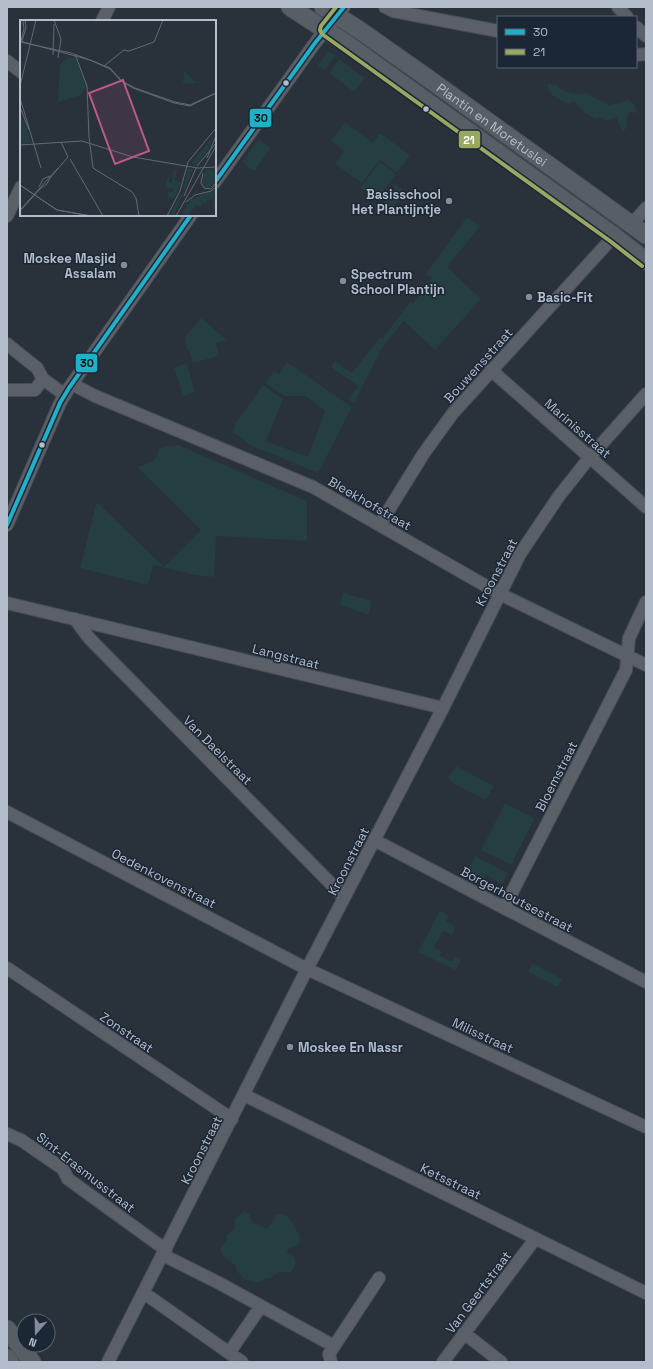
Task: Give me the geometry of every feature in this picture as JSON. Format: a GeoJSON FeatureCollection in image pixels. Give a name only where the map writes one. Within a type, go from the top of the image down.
{"type":"FeatureCollection","features":[{"type":"Feature","properties":{"kind":"main road","name":"Plantin en Moretuslei"},"geometry":{"type":"LineString","coordinates":[[290,7],[326,29],[614,236],[646,261]]}},
{"type":"Feature","properties":{"kind":"main road","name":"Plantin en Moretuslei"},"geometry":{"type":"LineString","coordinates":[[335,10],[646,235]]}},
{"type":"Feature","properties":{"kind":"main road"},"geometry":{"type":"LineString","coordinates":[[7,1329],[32,1362]]}},
{"type":"Feature","properties":{"kind":"main road"},"geometry":{"type":"LineString","coordinates":[[7,1358],[10,1362]]}},
{"type":"Feature","properties":{"kind":"street"},"geometry":{"type":"LineString","coordinates":[[102,20],[108,7]]}},
{"type":"Feature","properties":{"kind":"street"},"geometry":{"type":"LineString","coordinates":[[384,7],[393,11],[497,31]]}},
{"type":"Feature","properties":{"kind":"street"},"geometry":{"type":"LineString","coordinates":[[618,7],[626,16]]}},
{"type":"Feature","properties":{"kind":"street","name":"Plantin en Moretuslei"},"geometry":{"type":"LineString","coordinates":[[326,29],[335,10]]}},
{"type":"Feature","properties":{"kind":"street"},"geometry":{"type":"LineString","coordinates":[[637,28],[646,36]]}},
{"type":"Feature","properties":{"kind":"street"},"geometry":{"type":"LineString","coordinates":[[216,181],[326,29]]}},
{"type":"Feature","properties":{"kind":"street"},"geometry":{"type":"LineString","coordinates":[[646,44],[646,54]]}},
{"type":"Feature","properties":{"kind":"street"},"geometry":{"type":"LineString","coordinates":[[7,61],[20,71]]}},
{"type":"Feature","properties":{"kind":"street"},"geometry":{"type":"LineString","coordinates":[[7,216],[20,190]]}},
{"type":"Feature","properties":{"kind":"street"},"geometry":{"type":"LineString","coordinates":[[632,224],[646,208]]}},
{"type":"Feature","properties":{"kind":"street"},"geometry":{"type":"LineString","coordinates":[[7,525],[65,395],[190,216]]}},
{"type":"Feature","properties":{"kind":"street","name":"Bouwensstraat"},"geometry":{"type":"LineString","coordinates":[[380,524],[424,453],[453,413],[614,236]]}},
{"type":"Feature","properties":{"kind":"street"},"geometry":{"type":"LineString","coordinates":[[7,344],[37,368],[43,379],[65,395]]}},
{"type":"Feature","properties":{"kind":"street","name":"Marinisstraat"},"geometry":{"type":"LineString","coordinates":[[491,370],[646,508]]}},
{"type":"Feature","properties":{"kind":"street"},"geometry":{"type":"LineString","coordinates":[[7,390],[35,390],[43,379]]}},
{"type":"Feature","properties":{"kind":"street","name":"Bleekhofstraat"},"geometry":{"type":"LineString","coordinates":[[72,384],[95,396],[313,486],[500,594],[646,664]]}},
{"type":"Feature","properties":{"kind":"street","name":"Kroonstraat"},"geometry":{"type":"LineString","coordinates":[[108,1362],[307,969],[443,708],[520,554],[558,496],[590,457],[646,394]]}},
{"type":"Feature","properties":{"kind":"street","name":"Bloemstraat"},"geometry":{"type":"LineString","coordinates":[[504,908],[626,670],[629,638],[646,602]]}},
{"type":"Feature","properties":{"kind":"street","name":"Langstraat"},"geometry":{"type":"LineString","coordinates":[[7,603],[443,708]]}},
{"type":"Feature","properties":{"kind":"street","name":"Van Daelstraat"},"geometry":{"type":"LineString","coordinates":[[76,619],[89,638],[344,898]]}},
{"type":"Feature","properties":{"kind":"street","name":"Oedenkovenstraat"},"geometry":{"type":"LineString","coordinates":[[7,812],[307,969]]}},
{"type":"Feature","properties":{"kind":"street","name":"Borgerhoutsestraat"},"geometry":{"type":"LineString","coordinates":[[374,840],[646,982]]}},
{"type":"Feature","properties":{"kind":"street","name":"Zonstraat"},"geometry":{"type":"LineString","coordinates":[[7,968],[232,1119]]}},
{"type":"Feature","properties":{"kind":"street","name":"Milisstraat"},"geometry":{"type":"LineString","coordinates":[[307,969],[646,1127]]}},
{"type":"Feature","properties":{"kind":"street","name":"Ketsstraat"},"geometry":{"type":"LineString","coordinates":[[244,1095],[646,1293]]}},
{"type":"Feature","properties":{"kind":"street","name":"Sint-Erasmusstraat"},"geometry":{"type":"LineString","coordinates":[[7,1134],[21,1140],[63,1169],[68,1179],[165,1252],[334,1346]]}},
{"type":"Feature","properties":{"kind":"street","name":"Van Geertstraat"},"geometry":{"type":"LineString","coordinates":[[443,1362],[535,1239]]}},
{"type":"Feature","properties":{"kind":"street"},"geometry":{"type":"LineString","coordinates":[[331,1362],[329,1354],[379,1278]]}},
{"type":"Feature","properties":{"kind":"street"},"geometry":{"type":"LineString","coordinates":[[144,1293],[242,1362]]}},
{"type":"Feature","properties":{"kind":"street"},"geometry":{"type":"LineString","coordinates":[[229,1353],[261,1306]]}},
{"type":"Feature","properties":{"kind":"street"},"geometry":{"type":"LineString","coordinates":[[464,1333],[501,1362]]}},
{"type":"Feature","properties":{"kind":"green space"},"geometry":{"type":"Polygon","coordinates":[[[356,39],[438,96],[457,105],[646,241],[646,254],[354,42],[356,39]]]}},
{"type":"Feature","properties":{"kind":"green space"},"geometry":{"type":"Polygon","coordinates":[[[328,51],[335,56],[325,70],[318,66],[328,51]]]}},
{"type":"Feature","properties":{"kind":"green space"},"geometry":{"type":"Polygon","coordinates":[[[339,59],[365,78],[354,92],[329,73],[339,59]]]}},
{"type":"Feature","properties":{"kind":"green space"},"geometry":{"type":"Polygon","coordinates":[[[548,84],[556,85],[562,90],[571,93],[586,93],[609,105],[624,102],[626,99],[634,104],[637,113],[630,112],[627,117],[627,126],[623,131],[619,125],[617,117],[608,120],[604,120],[599,117],[595,119],[585,113],[574,102],[568,104],[555,97],[548,88],[548,84]]]}},
{"type":"Feature","properties":{"kind":"green space"},"geometry":{"type":"Polygon","coordinates":[[[345,122],[373,143],[380,133],[410,155],[397,173],[380,160],[362,183],[335,164],[344,151],[331,141],[345,122]]]}},
{"type":"Feature","properties":{"kind":"green space"},"geometry":{"type":"Polygon","coordinates":[[[259,139],[271,148],[254,171],[242,162],[259,139]]]}},
{"type":"Feature","properties":{"kind":"green space"},"geometry":{"type":"Polygon","coordinates":[[[380,162],[396,174],[377,200],[360,188],[380,162]]]}},
{"type":"Feature","properties":{"kind":"green space"},"geometry":{"type":"Polygon","coordinates":[[[396,185],[405,192],[391,211],[383,204],[396,185]]]}},
{"type":"Feature","properties":{"kind":"green space"},"geometry":{"type":"Polygon","coordinates":[[[467,217],[480,226],[447,267],[481,299],[435,350],[404,321],[382,348],[354,403],[348,399],[358,386],[331,367],[335,361],[352,373],[380,337],[382,339],[410,302],[413,304],[432,278],[426,274],[467,217]]]}},
{"type":"Feature","properties":{"kind":"green space"},"geometry":{"type":"Polygon","coordinates":[[[201,318],[227,340],[216,343],[219,356],[193,363],[189,350],[187,350],[184,338],[201,318]]]}},
{"type":"Feature","properties":{"kind":"green space"},"geometry":{"type":"Polygon","coordinates":[[[287,362],[352,407],[318,473],[250,445],[233,432],[235,424],[263,385],[283,399],[266,441],[308,457],[325,411],[306,396],[284,396],[265,383],[274,371],[279,374],[287,362]]]}},
{"type":"Feature","properties":{"kind":"green space"},"geometry":{"type":"Polygon","coordinates":[[[187,364],[195,392],[183,396],[174,367],[187,364]]]}},
{"type":"Feature","properties":{"kind":"green space"},"geometry":{"type":"Polygon","coordinates":[[[178,445],[307,501],[307,541],[216,536],[214,577],[195,575],[153,565],[148,585],[80,568],[96,504],[98,503],[164,567],[201,530],[137,467],[152,462],[156,457],[159,448],[178,445]]]}},
{"type":"Feature","properties":{"kind":"green space"},"geometry":{"type":"Polygon","coordinates":[[[343,593],[372,601],[369,615],[340,605],[343,593]]]}},
{"type":"Feature","properties":{"kind":"green space"},"geometry":{"type":"Polygon","coordinates":[[[456,766],[494,786],[486,800],[450,782],[451,780],[448,778],[456,766]]]}},
{"type":"Feature","properties":{"kind":"green space"},"geometry":{"type":"Polygon","coordinates":[[[505,803],[535,818],[511,865],[481,850],[505,803]]]}},
{"type":"Feature","properties":{"kind":"green space"},"geometry":{"type":"Polygon","coordinates":[[[475,856],[508,873],[502,884],[486,875],[483,881],[466,873],[475,856]]]}},
{"type":"Feature","properties":{"kind":"green space"},"geometry":{"type":"Polygon","coordinates":[[[440,911],[449,915],[446,921],[456,927],[452,935],[443,931],[434,947],[442,952],[440,956],[452,962],[455,957],[461,960],[456,970],[418,952],[440,911]]]}},
{"type":"Feature","properties":{"kind":"green space"},"geometry":{"type":"Polygon","coordinates":[[[532,963],[562,979],[558,987],[528,972],[532,963]]]}},
{"type":"Feature","properties":{"kind":"green space"},"geometry":{"type":"Polygon","coordinates":[[[244,1211],[249,1214],[253,1223],[266,1229],[276,1215],[285,1215],[291,1220],[300,1236],[299,1244],[289,1248],[287,1252],[294,1257],[296,1262],[291,1272],[279,1272],[271,1278],[264,1279],[259,1282],[253,1282],[244,1279],[237,1271],[235,1265],[224,1257],[220,1250],[227,1239],[227,1234],[234,1230],[235,1219],[244,1211]]]}},
{"type":"Feature","properties":{"kind":"transit line","name":"21"},"geometry":{"type":"LineString","coordinates":[[336,7],[321,26],[320,30],[322,34],[610,241],[642,266]]}},
{"type":"Feature","properties":{"kind":"transit line","name":"30"},"geometry":{"type":"LineString","coordinates":[[216,181],[315,43],[344,7]]}},
{"type":"Feature","properties":{"kind":"transit line","name":"30"},"geometry":{"type":"LineString","coordinates":[[7,525],[60,403],[190,216]]}},
{"type":"Feature","properties":{"kind":"place","name":"Basisschool Het Plantijntje"},"geometry":{"type":"Point","coordinates":[449,201]}},
{"type":"Feature","properties":{"kind":"place","name":"Moskee Masjid Assalam"},"geometry":{"type":"Point","coordinates":[124,265]}},
{"type":"Feature","properties":{"kind":"place","name":"Spectrum School Plantijn"},"geometry":{"type":"Point","coordinates":[343,281]}},
{"type":"Feature","properties":{"kind":"place","name":"Basic-Fit"},"geometry":{"type":"Point","coordinates":[529,297]}},
{"type":"Feature","properties":{"kind":"place","name":"Moskee En Nassr"},"geometry":{"type":"Point","coordinates":[290,1047]}}]}
